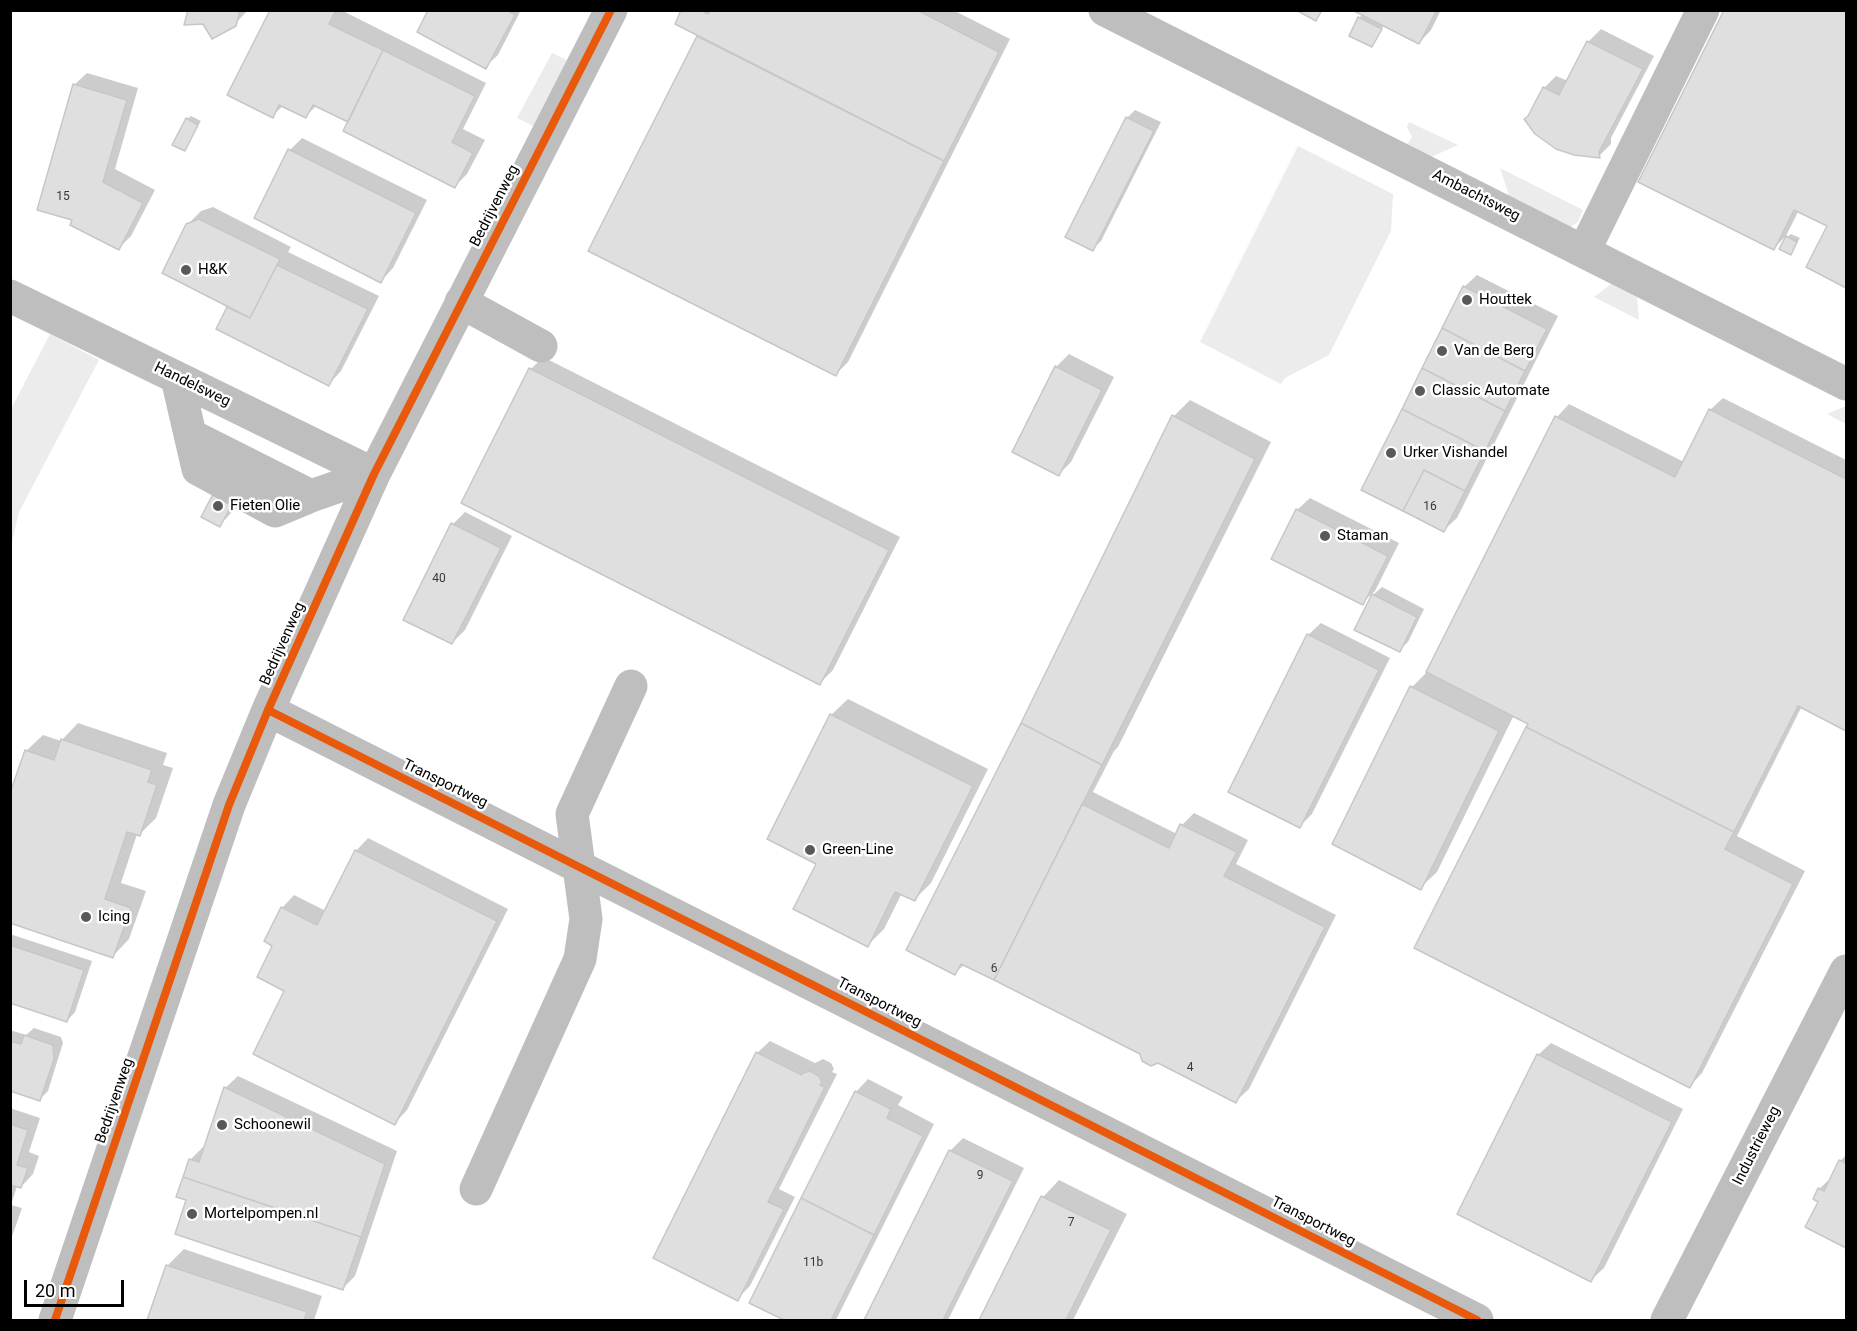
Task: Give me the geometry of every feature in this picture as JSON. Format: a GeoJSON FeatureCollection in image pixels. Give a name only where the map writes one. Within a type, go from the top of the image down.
{"type":"FeatureCollection","features":[{"type":"Feature","properties":{"kind":"street","name":"Bedrijvenweg"},"geometry":{"type":"LineString","coordinates":[[56,1320],[229,805],[268,710],[374,474],[611,10]]}},
{"type":"Feature","properties":{"kind":"street","name":"Ambachtsweg"},"geometry":{"type":"LineString","coordinates":[[1105,10],[1846,384]]}},
{"type":"Feature","properties":{"kind":"street"},"geometry":{"type":"LineString","coordinates":[[1584,250],[1704,10]]}},
{"type":"Feature","properties":{"kind":"street","name":"Handelsweg"},"geometry":{"type":"LineString","coordinates":[[10,296],[374,474]]}},
{"type":"Feature","properties":{"kind":"street"},"geometry":{"type":"LineString","coordinates":[[461,302],[541,346]]}},
{"type":"Feature","properties":{"kind":"street"},"geometry":{"type":"LineString","coordinates":[[177,378],[198,469],[275,511],[374,474]]}},
{"type":"Feature","properties":{"kind":"street"},"geometry":{"type":"LineString","coordinates":[[476,1189],[580,959],[586,919],[581,867],[572,814],[631,686]]}},
{"type":"Feature","properties":{"kind":"street","name":"Transportweg"},"geometry":{"type":"LineString","coordinates":[[268,710],[1477,1320]]}},
{"type":"Feature","properties":{"kind":"street","name":"Industrieweg"},"geometry":{"type":"LineString","coordinates":[[1667,1320],[1846,971]]}},
{"type":"Feature","properties":{"kind":"shaded area"},"geometry":{"type":"Polygon","coordinates":[[[552,53],[569,61],[537,128],[517,118],[552,53]]]}},
{"type":"Feature","properties":{"kind":"shaded area"},"geometry":{"type":"Polygon","coordinates":[[[1409,122],[1458,145],[1431,157],[1407,144],[1412,137],[1407,127],[1409,122]]]}},
{"type":"Feature","properties":{"kind":"shaded area"},"geometry":{"type":"Polygon","coordinates":[[[1298,146],[1393,194],[1391,231],[1329,355],[1285,378],[1281,384],[1200,342],[1298,146]]]}},
{"type":"Feature","properties":{"kind":"shaded area"},"geometry":{"type":"Polygon","coordinates":[[[1500,168],[1583,210],[1578,222],[1570,227],[1509,196],[1500,168]]]}},
{"type":"Feature","properties":{"kind":"shaded area"},"geometry":{"type":"Polygon","coordinates":[[[1611,284],[1637,297],[1639,320],[1594,297],[1611,284]]]}},
{"type":"Feature","properties":{"kind":"shaded area"},"geometry":{"type":"Polygon","coordinates":[[[50,334],[99,360],[19,512],[11,546],[11,409],[50,334]]]}},
{"type":"Feature","properties":{"kind":"shaded area"},"geometry":{"type":"Polygon","coordinates":[[[1846,406],[1846,424],[1827,414],[1846,406]]]}},
{"type":"Feature","properties":{"kind":"building"},"geometry":{"type":"Polygon","coordinates":[[[188,10],[240,10],[236,26],[212,39],[203,24],[184,25],[188,10]]]}},
{"type":"Feature","properties":{"kind":"building"},"geometry":{"type":"Polygon","coordinates":[[[270,10],[336,10],[329,24],[383,50],[348,122],[313,105],[306,118],[279,105],[273,118],[227,95],[270,10]]]}},
{"type":"Feature","properties":{"kind":"building"},"geometry":{"type":"Polygon","coordinates":[[[428,10],[507,10],[515,15],[486,69],[417,32],[428,10]]]}},
{"type":"Feature","properties":{"kind":"building"},"geometry":{"type":"Polygon","coordinates":[[[681,10],[701,10],[708,14],[710,10],[917,10],[999,52],[944,161],[675,24],[681,10]]]}},
{"type":"Feature","properties":{"kind":"building"},"geometry":{"type":"Polygon","coordinates":[[[1296,10],[1322,10],[1316,21],[1296,10]]]}},
{"type":"Feature","properties":{"kind":"building"},"geometry":{"type":"Polygon","coordinates":[[[1352,10],[1437,10],[1419,44],[1352,10]]]}},
{"type":"Feature","properties":{"kind":"building"},"geometry":{"type":"Polygon","coordinates":[[[1724,10],[1846,10],[1846,288],[1806,267],[1827,226],[1794,210],[1774,250],[1638,182],[1724,10]]]}},
{"type":"Feature","properties":{"kind":"building"},"geometry":{"type":"Polygon","coordinates":[[[1358,17],[1382,29],[1372,47],[1349,36],[1358,17]]]}},
{"type":"Feature","properties":{"kind":"building"},"geometry":{"type":"Polygon","coordinates":[[[697,36],[944,161],[836,376],[588,251],[697,36]]]}},
{"type":"Feature","properties":{"kind":"building"},"geometry":{"type":"Polygon","coordinates":[[[1587,41],[1643,69],[1599,152],[1600,158],[1574,155],[1556,149],[1535,134],[1524,119],[1528,116],[1543,87],[1559,95],[1587,41]]]}},
{"type":"Feature","properties":{"kind":"building"},"geometry":{"type":"Polygon","coordinates":[[[383,50],[475,96],[452,142],[473,153],[455,188],[343,131],[383,50]]]}},
{"type":"Feature","properties":{"kind":"building"},"geometry":{"type":"Polygon","coordinates":[[[73,84],[127,100],[103,182],[143,203],[119,250],[70,225],[72,220],[37,210],[73,84]]]}},
{"type":"Feature","properties":{"kind":"building"},"geometry":{"type":"Polygon","coordinates":[[[1126,117],[1154,131],[1093,251],[1065,237],[1126,117]]]}},
{"type":"Feature","properties":{"kind":"building"},"geometry":{"type":"Polygon","coordinates":[[[186,118],[198,125],[185,151],[172,145],[186,118]]]}},
{"type":"Feature","properties":{"kind":"building"},"geometry":{"type":"Polygon","coordinates":[[[288,149],[416,213],[381,283],[254,218],[288,149]]]}},
{"type":"Feature","properties":{"kind":"building"},"geometry":{"type":"Polygon","coordinates":[[[199,219],[280,259],[250,318],[162,273],[186,224],[199,219]]]}},
{"type":"Feature","properties":{"kind":"building"},"geometry":{"type":"Polygon","coordinates":[[[1786,236],[1797,242],[1791,255],[1779,249],[1786,236]]]}},
{"type":"Feature","properties":{"kind":"building"},"geometry":{"type":"Polygon","coordinates":[[[277,265],[368,309],[329,386],[216,329],[227,307],[250,318],[277,265]]]}},
{"type":"Feature","properties":{"kind":"building"},"geometry":{"type":"Polygon","coordinates":[[[1463,286],[1547,329],[1525,371],[1442,328],[1463,286]]]}},
{"type":"Feature","properties":{"kind":"building"},"geometry":{"type":"Polygon","coordinates":[[[1442,328],[1525,371],[1505,411],[1422,368],[1442,328]]]}},
{"type":"Feature","properties":{"kind":"building"},"geometry":{"type":"Polygon","coordinates":[[[1055,366],[1102,390],[1059,476],[1012,452],[1055,366]]]}},
{"type":"Feature","properties":{"kind":"building"},"geometry":{"type":"Polygon","coordinates":[[[529,368],[889,550],[820,685],[461,503],[529,368]]]}},
{"type":"Feature","properties":{"kind":"building"},"geometry":{"type":"Polygon","coordinates":[[[1422,368],[1505,411],[1485,451],[1402,409],[1422,368]]]}},
{"type":"Feature","properties":{"kind":"building"},"geometry":{"type":"Polygon","coordinates":[[[1402,409],[1485,451],[1465,491],[1424,470],[1403,511],[1361,490],[1402,409]]]}},
{"type":"Feature","properties":{"kind":"building"},"geometry":{"type":"Polygon","coordinates":[[[1709,409],[1846,479],[1846,731],[1798,706],[1734,832],[1526,727],[1528,724],[1426,672],[1555,416],[1675,477],[1709,409]]]}},
{"type":"Feature","properties":{"kind":"building"},"geometry":{"type":"Polygon","coordinates":[[[1172,415],[1255,459],[1102,765],[1021,723],[1172,415]]]}},
{"type":"Feature","properties":{"kind":"building"},"geometry":{"type":"Polygon","coordinates":[[[1424,470],[1465,491],[1444,532],[1403,511],[1424,470]]]}},
{"type":"Feature","properties":{"kind":"building"},"geometry":{"type":"Polygon","coordinates":[[[214,492],[233,502],[220,527],[201,517],[214,492]]]}},
{"type":"Feature","properties":{"kind":"building"},"geometry":{"type":"Polygon","coordinates":[[[1296,509],[1388,556],[1363,605],[1271,559],[1296,509]]]}},
{"type":"Feature","properties":{"kind":"building"},"geometry":{"type":"Polygon","coordinates":[[[451,523],[501,548],[452,644],[403,620],[451,523]]]}},
{"type":"Feature","properties":{"kind":"building"},"geometry":{"type":"Polygon","coordinates":[[[1372,594],[1417,617],[1400,652],[1354,630],[1372,594]]]}},
{"type":"Feature","properties":{"kind":"building"},"geometry":{"type":"Polygon","coordinates":[[[1307,634],[1379,670],[1300,828],[1228,792],[1307,634]]]}},
{"type":"Feature","properties":{"kind":"building"},"geometry":{"type":"Polygon","coordinates":[[[1410,686],[1499,731],[1421,890],[1332,844],[1410,686]]]}},
{"type":"Feature","properties":{"kind":"building"},"geometry":{"type":"Polygon","coordinates":[[[830,714],[973,786],[915,901],[895,892],[868,947],[793,909],[816,864],[767,839],[830,714]]]}},
{"type":"Feature","properties":{"kind":"building"},"geometry":{"type":"Polygon","coordinates":[[[1021,723],[1102,765],[994,980],[961,964],[955,975],[906,950],[1021,723]]]}},
{"type":"Feature","properties":{"kind":"building"},"geometry":{"type":"Polygon","coordinates":[[[1526,727],[1734,832],[1725,849],[1793,884],[1690,1088],[1414,948],[1526,727]]]}},
{"type":"Feature","properties":{"kind":"building"},"geometry":{"type":"Polygon","coordinates":[[[61,739],[152,770],[148,782],[157,785],[140,836],[127,832],[105,899],[131,908],[113,958],[10,923],[10,793],[25,750],[54,760],[61,739]]]}},
{"type":"Feature","properties":{"kind":"building"},"geometry":{"type":"Polygon","coordinates":[[[1082,804],[1169,848],[1180,824],[1237,852],[1224,876],[1325,927],[1236,1103],[1158,1063],[1151,1066],[1142,1061],[1140,1054],[994,980],[1082,804]]]}},
{"type":"Feature","properties":{"kind":"building"},"geometry":{"type":"Polygon","coordinates":[[[355,850],[497,921],[395,1125],[253,1054],[284,991],[257,977],[272,946],[264,941],[281,907],[317,925],[355,850]]]}},
{"type":"Feature","properties":{"kind":"building"},"geometry":{"type":"Polygon","coordinates":[[[10,945],[84,970],[67,1022],[10,1003],[10,945]]]}},
{"type":"Feature","properties":{"kind":"building"},"geometry":{"type":"Polygon","coordinates":[[[24,1035],[53,1045],[54,1059],[40,1101],[10,1091],[10,1041],[21,1044],[24,1035]]]}},
{"type":"Feature","properties":{"kind":"building"},"geometry":{"type":"Polygon","coordinates":[[[756,1052],[802,1075],[810,1071],[819,1076],[822,1083],[820,1085],[825,1087],[768,1202],[784,1209],[738,1301],[653,1258],[756,1052]]]}},
{"type":"Feature","properties":{"kind":"building"},"geometry":{"type":"Polygon","coordinates":[[[1537,1054],[1672,1122],[1591,1282],[1457,1214],[1537,1054]]]}},
{"type":"Feature","properties":{"kind":"building"},"geometry":{"type":"Polygon","coordinates":[[[224,1087],[385,1164],[361,1237],[183,1177],[189,1159],[199,1162],[224,1087]]]}},
{"type":"Feature","properties":{"kind":"building"},"geometry":{"type":"Polygon","coordinates":[[[855,1091],[891,1109],[887,1118],[923,1136],[874,1235],[801,1198],[855,1091]]]}},
{"type":"Feature","properties":{"kind":"building"},"geometry":{"type":"Polygon","coordinates":[[[10,1124],[28,1130],[17,1165],[28,1168],[21,1188],[10,1185],[10,1124]]]}},
{"type":"Feature","properties":{"kind":"building"},"geometry":{"type":"Polygon","coordinates":[[[949,1150],[1013,1181],[943,1320],[864,1320],[949,1150]]]}},
{"type":"Feature","properties":{"kind":"building"},"geometry":{"type":"Polygon","coordinates":[[[1839,1160],[1846,1163],[1846,1248],[1805,1227],[1818,1202],[1813,1199],[1818,1188],[1824,1191],[1839,1160]]]}},
{"type":"Feature","properties":{"kind":"building"},"geometry":{"type":"Polygon","coordinates":[[[183,1177],[361,1237],[343,1290],[175,1234],[186,1200],[176,1197],[183,1177]]]}},
{"type":"Feature","properties":{"kind":"building"},"geometry":{"type":"Polygon","coordinates":[[[1041,1196],[1111,1230],[1066,1320],[979,1320],[1041,1196]]]}},
{"type":"Feature","properties":{"kind":"building"},"geometry":{"type":"Polygon","coordinates":[[[801,1198],[874,1235],[831,1320],[784,1320],[749,1303],[801,1198]]]}},
{"type":"Feature","properties":{"kind":"building"},"geometry":{"type":"Polygon","coordinates":[[[166,1265],[307,1312],[304,1320],[147,1320],[166,1265]]]}},
{"type":"Feature","properties":{"kind":"cycle path"},"geometry":{"type":"LineString","coordinates":[[55,1320],[229,805],[268,710],[374,474],[611,10]]}},
{"type":"Feature","properties":{"kind":"cycle path"},"geometry":{"type":"LineString","coordinates":[[268,710],[1477,1320]]}},
{"type":"Feature","properties":{"kind":"place","name":"H&K"},"geometry":{"type":"Point","coordinates":[186,270]}},
{"type":"Feature","properties":{"kind":"place","name":"Houttek"},"geometry":{"type":"Point","coordinates":[1467,300]}},
{"type":"Feature","properties":{"kind":"place","name":"Van de Berg"},"geometry":{"type":"Point","coordinates":[1442,351]}},
{"type":"Feature","properties":{"kind":"place","name":"Classic Automate"},"geometry":{"type":"Point","coordinates":[1420,391]}},
{"type":"Feature","properties":{"kind":"place","name":"Urker Vishandel"},"geometry":{"type":"Point","coordinates":[1391,453]}},
{"type":"Feature","properties":{"kind":"place","name":"Fieten Olie"},"geometry":{"type":"Point","coordinates":[218,506]}},
{"type":"Feature","properties":{"kind":"place","name":"Staman"},"geometry":{"type":"Point","coordinates":[1325,536]}},
{"type":"Feature","properties":{"kind":"place","name":"Green-Line"},"geometry":{"type":"Point","coordinates":[810,850]}},
{"type":"Feature","properties":{"kind":"place","name":"Icing"},"geometry":{"type":"Point","coordinates":[86,917]}},
{"type":"Feature","properties":{"kind":"place","name":"Schoonewil"},"geometry":{"type":"Point","coordinates":[222,1125]}},
{"type":"Feature","properties":{"kind":"place","name":"Mortelpompen.nl"},"geometry":{"type":"Point","coordinates":[192,1214]}}]}
